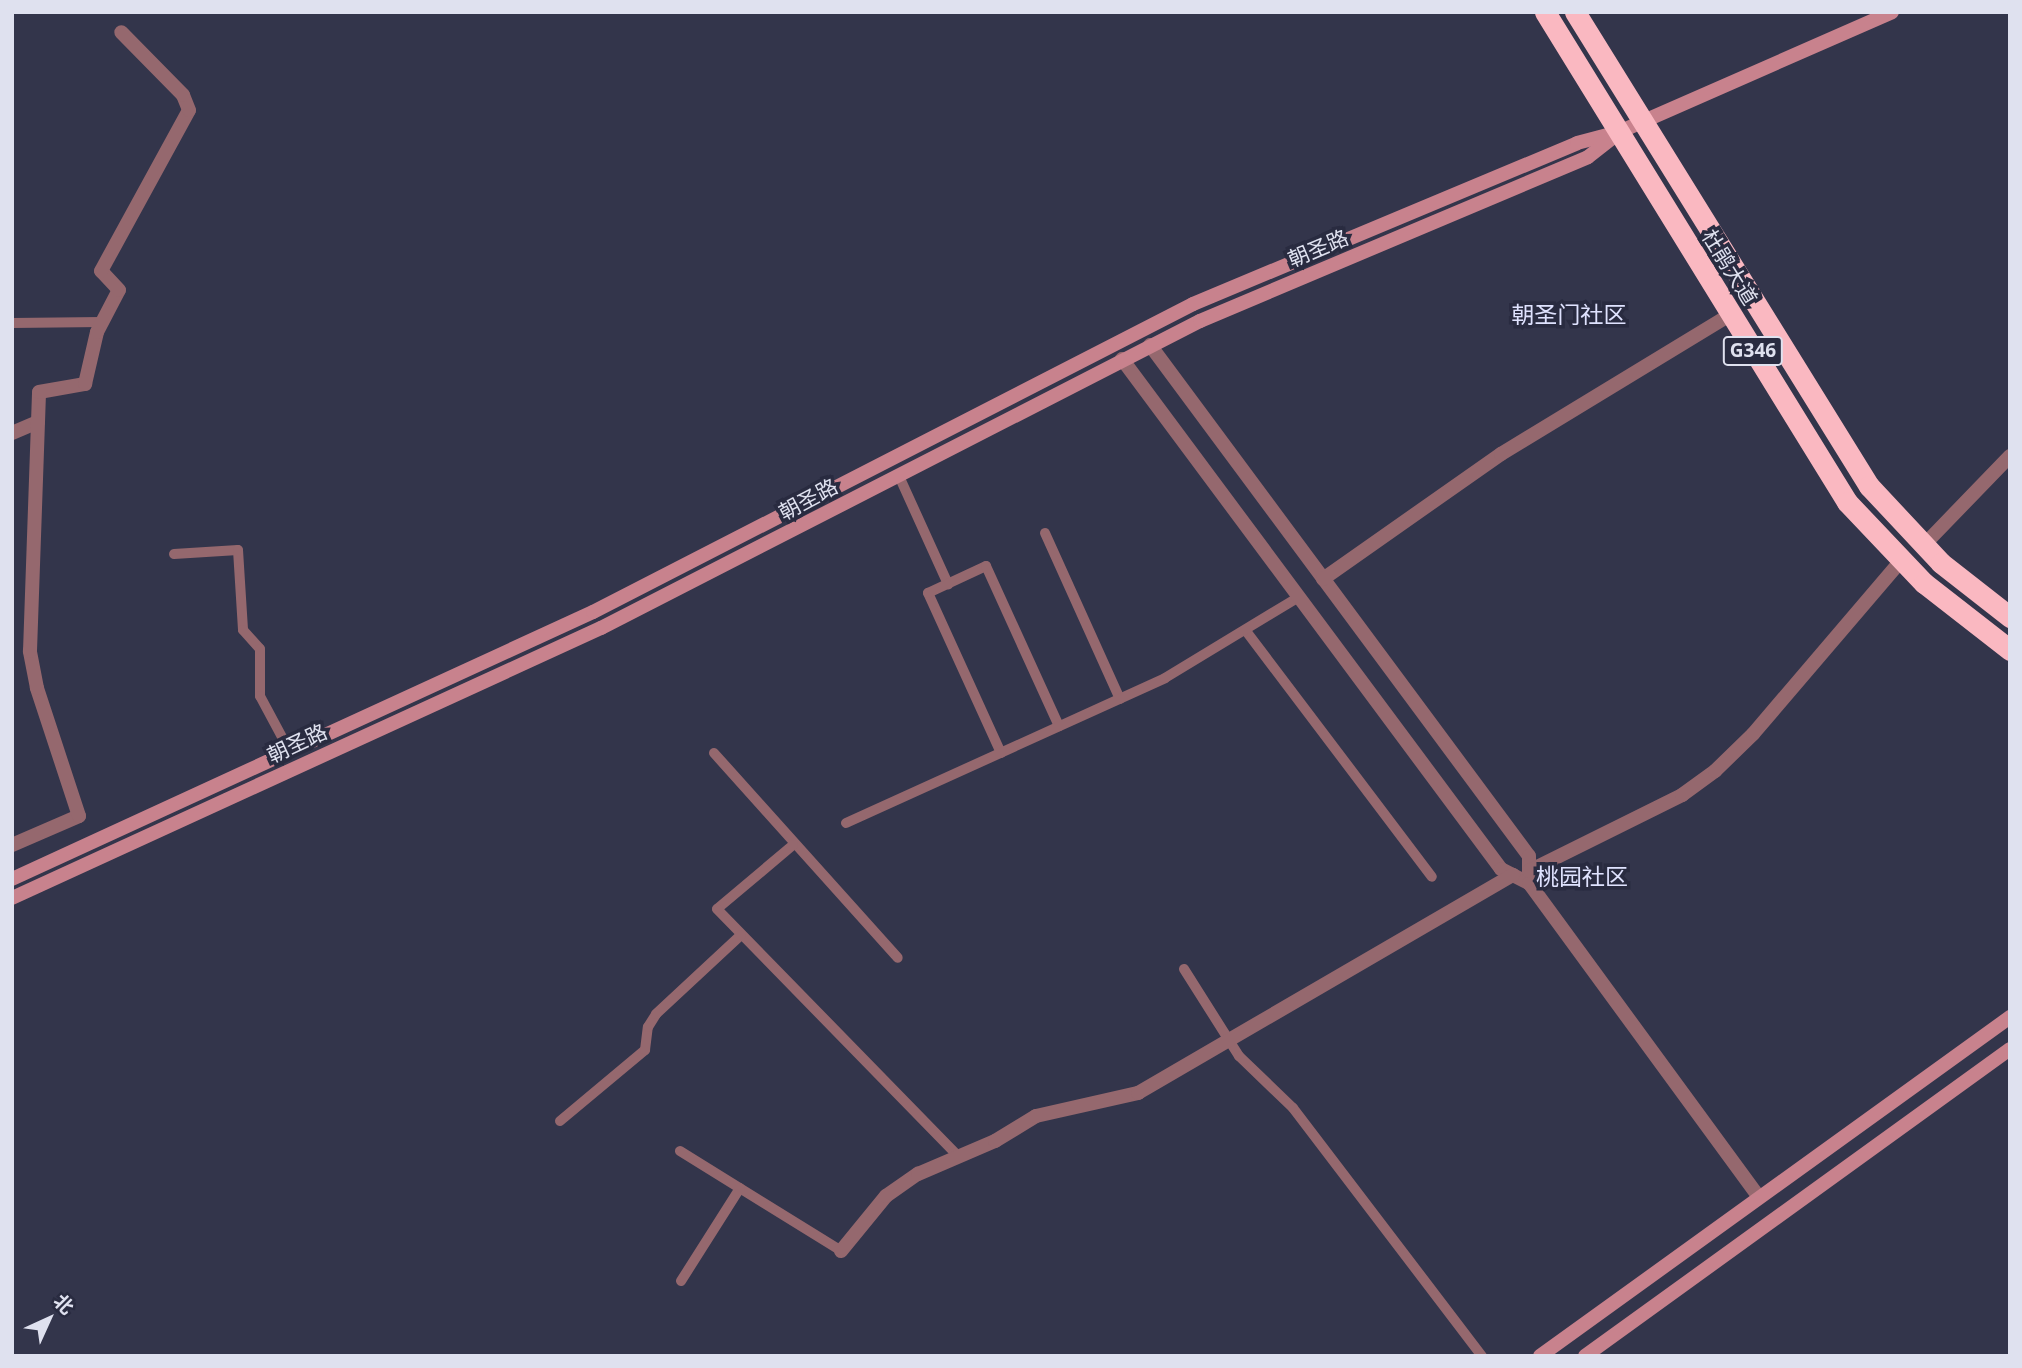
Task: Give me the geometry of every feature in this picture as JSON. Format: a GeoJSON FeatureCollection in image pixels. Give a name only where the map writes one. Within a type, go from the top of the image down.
{"type":"FeatureCollection","features":[{"type":"Feature","properties":{"kind":"highway","name":"杜鹃大道"},"geometry":{"type":"LineString","coordinates":[[1545,12],[1847,502],[1901,561],[2010,650]]}},
{"type":"Feature","properties":{"kind":"highway","name":"杜鹃大道"},"geometry":{"type":"LineString","coordinates":[[1575,12],[1869,486],[1923,545],[2010,617]]}},
{"type":"Feature","properties":{"kind":"main road","name":"朝圣路"},"geometry":{"type":"LineString","coordinates":[[12,879],[606,606],[1192,304],[1577,143],[1619,132],[1643,122],[1892,12]]}},
{"type":"Feature","properties":{"kind":"main road","name":"朝圣路"},"geometry":{"type":"LineString","coordinates":[[12,898],[601,628],[1150,345],[1588,158],[1619,132]]}},
{"type":"Feature","properties":{"kind":"main road"},"geometry":{"type":"LineString","coordinates":[[1540,1356],[2010,1017]]}},
{"type":"Feature","properties":{"kind":"main road"},"geometry":{"type":"LineString","coordinates":[[1586,1356],[2010,1049]]}},
{"type":"Feature","properties":{"kind":"street"},"geometry":{"type":"LineString","coordinates":[[12,845],[79,816],[37,688],[30,652],[39,391],[85,384],[102,322],[119,289],[101,271],[189,110],[183,95],[121,32]]}},
{"type":"Feature","properties":{"kind":"street"},"geometry":{"type":"LineString","coordinates":[[1323,579],[1501,454],[1731,314]]}},
{"type":"Feature","properties":{"kind":"street"},"geometry":{"type":"LineString","coordinates":[[1150,345],[1529,856],[1529,877],[1759,1197]]}},
{"type":"Feature","properties":{"kind":"street"},"geometry":{"type":"LineString","coordinates":[[1122,359],[1501,869],[1513,875],[1529,877],[1682,795],[1715,771],[1753,734],[1901,561]]}},
{"type":"Feature","properties":{"kind":"street"},"geometry":{"type":"LineString","coordinates":[[12,433],[38,422]]}},
{"type":"Feature","properties":{"kind":"street"},"geometry":{"type":"LineString","coordinates":[[1923,545],[2010,456]]}},
{"type":"Feature","properties":{"kind":"street"},"geometry":{"type":"LineString","coordinates":[[841,1251],[886,1196],[956,1154],[995,1141],[1045,1113],[1138,1093],[1513,875]]}},
{"type":"Feature","properties":{"kind":"lane"},"geometry":{"type":"LineString","coordinates":[[12,323],[102,322]]}},
{"type":"Feature","properties":{"kind":"lane"},"geometry":{"type":"LineString","coordinates":[[898,476],[948,584]]}},
{"type":"Feature","properties":{"kind":"lane"},"geometry":{"type":"LineString","coordinates":[[1045,533],[1120,699]]}},
{"type":"Feature","properties":{"kind":"lane"},"geometry":{"type":"LineString","coordinates":[[174,554],[238,550],[244,606],[240,618],[243,630],[260,649],[260,696],[289,750]]}},
{"type":"Feature","properties":{"kind":"lane"},"geometry":{"type":"LineString","coordinates":[[1001,753],[928,593],[986,566],[1059,726]]}},
{"type":"Feature","properties":{"kind":"lane"},"geometry":{"type":"LineString","coordinates":[[846,823],[1120,699],[1246,631],[1299,597]]}},
{"type":"Feature","properties":{"kind":"lane"},"geometry":{"type":"LineString","coordinates":[[1246,631],[1433,877]]}},
{"type":"Feature","properties":{"kind":"lane"},"geometry":{"type":"LineString","coordinates":[[714,753],[793,845],[898,958]]}},
{"type":"Feature","properties":{"kind":"lane"},"geometry":{"type":"LineString","coordinates":[[793,845],[717,909],[956,1154]]}},
{"type":"Feature","properties":{"kind":"lane"},"geometry":{"type":"LineString","coordinates":[[560,1121],[645,1050],[648,1027],[656,1014],[741,934]]}},
{"type":"Feature","properties":{"kind":"lane"},"geometry":{"type":"LineString","coordinates":[[1184,969],[1239,1056],[1293,1108],[1482,1356]]}},
{"type":"Feature","properties":{"kind":"lane"},"geometry":{"type":"LineString","coordinates":[[680,1151],[841,1251]]}},
{"type":"Feature","properties":{"kind":"lane"},"geometry":{"type":"LineString","coordinates":[[681,1281],[740,1188]]}},
{"type":"Feature","properties":{"kind":"district","name":"朝圣门社区"},"geometry":{"type":"Point","coordinates":[1569,314]}},
{"type":"Feature","properties":{"kind":"district","name":"桃园社区"},"geometry":{"type":"Point","coordinates":[1582,876]}}]}
